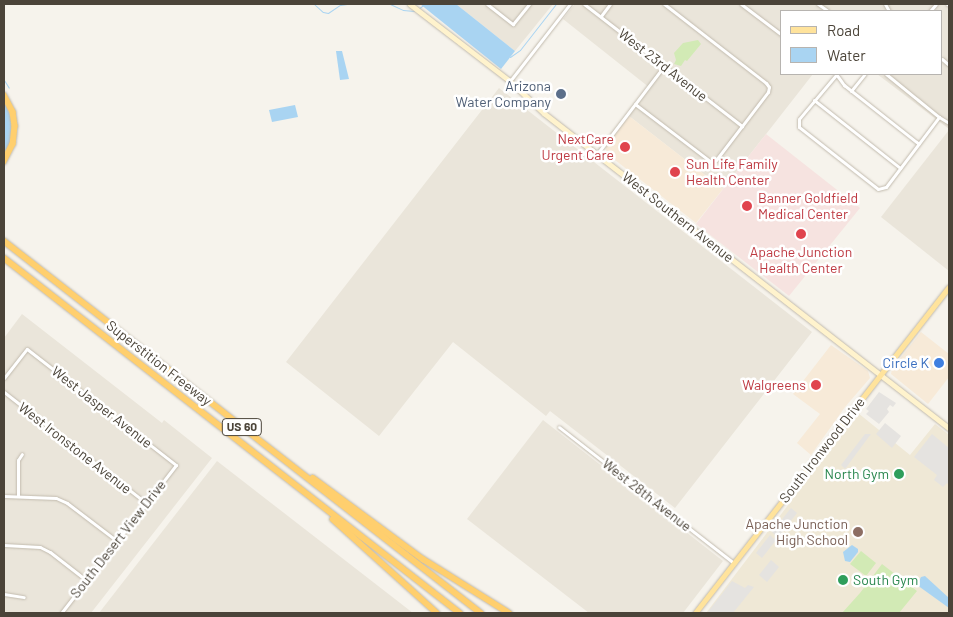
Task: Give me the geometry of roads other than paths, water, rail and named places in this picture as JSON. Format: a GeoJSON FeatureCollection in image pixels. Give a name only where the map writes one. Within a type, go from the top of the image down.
{"type":"FeatureCollection","features":[{"type":"Feature","properties":{"kind":"highway"},"geometry":{"type":"LineString","coordinates":[[4,95],[13,112],[15,126],[13,144],[4,162]]}},
{"type":"Feature","properties":{"kind":"highway","name":"Superstition Freeway"},"geometry":{"type":"LineString","coordinates":[[4,241],[481,613]]}},
{"type":"Feature","properties":{"kind":"highway","name":"Superstition Freeway"},"geometry":{"type":"LineString","coordinates":[[4,258],[460,613]]}},
{"type":"Feature","properties":{"kind":"highway"},"geometry":{"type":"LineString","coordinates":[[277,454],[320,483],[437,569],[509,613]]}},
{"type":"Feature","properties":{"kind":"highway"},"geometry":{"type":"LineString","coordinates":[[306,493],[437,613]]}},
{"type":"Feature","properties":{"kind":"main road","name":"West Southern Avenue"},"geometry":{"type":"LineString","coordinates":[[411,4],[510,81],[531,103],[949,428]]}},
{"type":"Feature","properties":{"kind":"main road","name":"South Ironwood Drive"},"geometry":{"type":"LineString","coordinates":[[695,613],[949,287]]}},
{"type":"Feature","properties":{"kind":"street"},"geometry":{"type":"LineString","coordinates":[[487,4],[513,24],[529,4]]}},
{"type":"Feature","properties":{"kind":"street"},"geometry":{"type":"LineString","coordinates":[[510,81],[570,4]]}},
{"type":"Feature","properties":{"kind":"street","name":"West 23rd Avenue"},"geometry":{"type":"LineString","coordinates":[[584,4],[742,126]]}},
{"type":"Feature","properties":{"kind":"street"},"geometry":{"type":"LineString","coordinates":[[600,16],[610,4]]}},
{"type":"Feature","properties":{"kind":"street"},"geometry":{"type":"LineString","coordinates":[[635,104],[711,162],[716,160],[769,87],[664,4]]}},
{"type":"Feature","properties":{"kind":"street"},"geometry":{"type":"LineString","coordinates":[[742,4],[780,33]]}},
{"type":"Feature","properties":{"kind":"street"},"geometry":{"type":"LineString","coordinates":[[597,154],[664,66]]}},
{"type":"Feature","properties":{"kind":"street"},"geometry":{"type":"LineString","coordinates":[[835,75],[798,123],[799,127],[878,189],[882,189],[900,168],[939,117]]}},
{"type":"Feature","properties":{"kind":"street"},"geometry":{"type":"LineString","coordinates":[[836,75],[840,82],[919,144]]}},
{"type":"Feature","properties":{"kind":"street"},"geometry":{"type":"LineString","coordinates":[[851,91],[864,75]]}},
{"type":"Feature","properties":{"kind":"street"},"geometry":{"type":"LineString","coordinates":[[887,75],[949,123]]}},
{"type":"Feature","properties":{"kind":"street"},"geometry":{"type":"LineString","coordinates":[[814,100],[900,168]]}},
{"type":"Feature","properties":{"kind":"street","name":"West Jasper Avenue"},"geometry":{"type":"LineString","coordinates":[[4,378],[27,349],[176,465]]}},
{"type":"Feature","properties":{"kind":"street","name":"West Ironstone Avenue"},"geometry":{"type":"LineString","coordinates":[[4,392],[146,503]]}},
{"type":"Feature","properties":{"kind":"street","name":"West 28th Avenue"},"geometry":{"type":"LineString","coordinates":[[559,427],[734,563]]}},
{"type":"Feature","properties":{"kind":"street"},"geometry":{"type":"LineString","coordinates":[[18,495],[18,460],[22,454]]}},
{"type":"Feature","properties":{"kind":"street","name":"South Desert View Drive"},"geometry":{"type":"LineString","coordinates":[[61,613],[176,465]]}},
{"type":"Feature","properties":{"kind":"street"},"geometry":{"type":"LineString","coordinates":[[4,496],[18,495],[56,498],[67,503],[117,541]]}},
{"type":"Feature","properties":{"kind":"street"},"geometry":{"type":"LineString","coordinates":[[4,545],[40,547],[50,552],[86,580]]}},
{"type":"Feature","properties":{"kind":"street"},"geometry":{"type":"LineString","coordinates":[[4,594],[24,597]]}},
{"type":"Feature","properties":{"kind":"water"},"geometry":{"type":"Polygon","coordinates":[[[420,4],[456,4],[515,51],[501,69],[420,4]]]}},
{"type":"Feature","properties":{"kind":"water"},"geometry":{"type":"Polygon","coordinates":[[[336,51],[342,51],[349,79],[340,80],[336,51]]]}},
{"type":"Feature","properties":{"kind":"water"},"geometry":{"type":"Polygon","coordinates":[[[4,99],[13,124],[9,148],[4,157],[4,99]]]}},
{"type":"Feature","properties":{"kind":"water"},"geometry":{"type":"Polygon","coordinates":[[[295,105],[298,117],[272,122],[269,110],[295,105]]]}},
{"type":"Feature","properties":{"kind":"water"},"geometry":{"type":"Polygon","coordinates":[[[852,545],[858,549],[858,552],[850,562],[845,561],[843,552],[852,545]]]}},
{"type":"Feature","properties":{"kind":"water"},"geometry":{"type":"Polygon","coordinates":[[[925,576],[949,598],[949,608],[917,585],[921,577],[925,576]]]}},
{"type":"Feature","properties":{"kind":"waterway"},"geometry":{"type":"LineString","coordinates":[[314,4],[323,12],[328,13],[340,5],[347,4]]}},
{"type":"Feature","properties":{"kind":"waterway"},"geometry":{"type":"LineString","coordinates":[[390,4],[403,10],[414,11]]}},
{"type":"Feature","properties":{"kind":"waterway"},"geometry":{"type":"LineString","coordinates":[[418,9],[425,4]]}},
{"type":"Feature","properties":{"kind":"waterway"},"geometry":{"type":"LineString","coordinates":[[510,57],[520,50],[556,4]]}},
{"type":"Feature","properties":{"kind":"waterway"},"geometry":{"type":"LineString","coordinates":[[4,80],[9,88]]}},
{"type":"Feature","properties":{"kind":"place","name":"Arizona Water Company"},"geometry":{"type":"Point","coordinates":[561,94]}},
{"type":"Feature","properties":{"kind":"place","name":"NextCare Urgent Care"},"geometry":{"type":"Point","coordinates":[625,147]}},
{"type":"Feature","properties":{"kind":"place","name":"Sun Life Family Health Center"},"geometry":{"type":"Point","coordinates":[675,172]}},
{"type":"Feature","properties":{"kind":"place","name":"Banner Goldfield Medical Center"},"geometry":{"type":"Point","coordinates":[747,206]}},
{"type":"Feature","properties":{"kind":"place","name":"Apache Junction Health Center"},"geometry":{"type":"Point","coordinates":[801,234]}},
{"type":"Feature","properties":{"kind":"place","name":"Circle K"},"geometry":{"type":"Point","coordinates":[939,363]}},
{"type":"Feature","properties":{"kind":"place","name":"Walgreens"},"geometry":{"type":"Point","coordinates":[816,385]}},
{"type":"Feature","properties":{"kind":"place","name":"North Gym"},"geometry":{"type":"Point","coordinates":[899,474]}},
{"type":"Feature","properties":{"kind":"place","name":"Apache Junction High School"},"geometry":{"type":"Point","coordinates":[858,532]}},
{"type":"Feature","properties":{"kind":"place","name":"South Gym"},"geometry":{"type":"Point","coordinates":[843,580]}}]}
